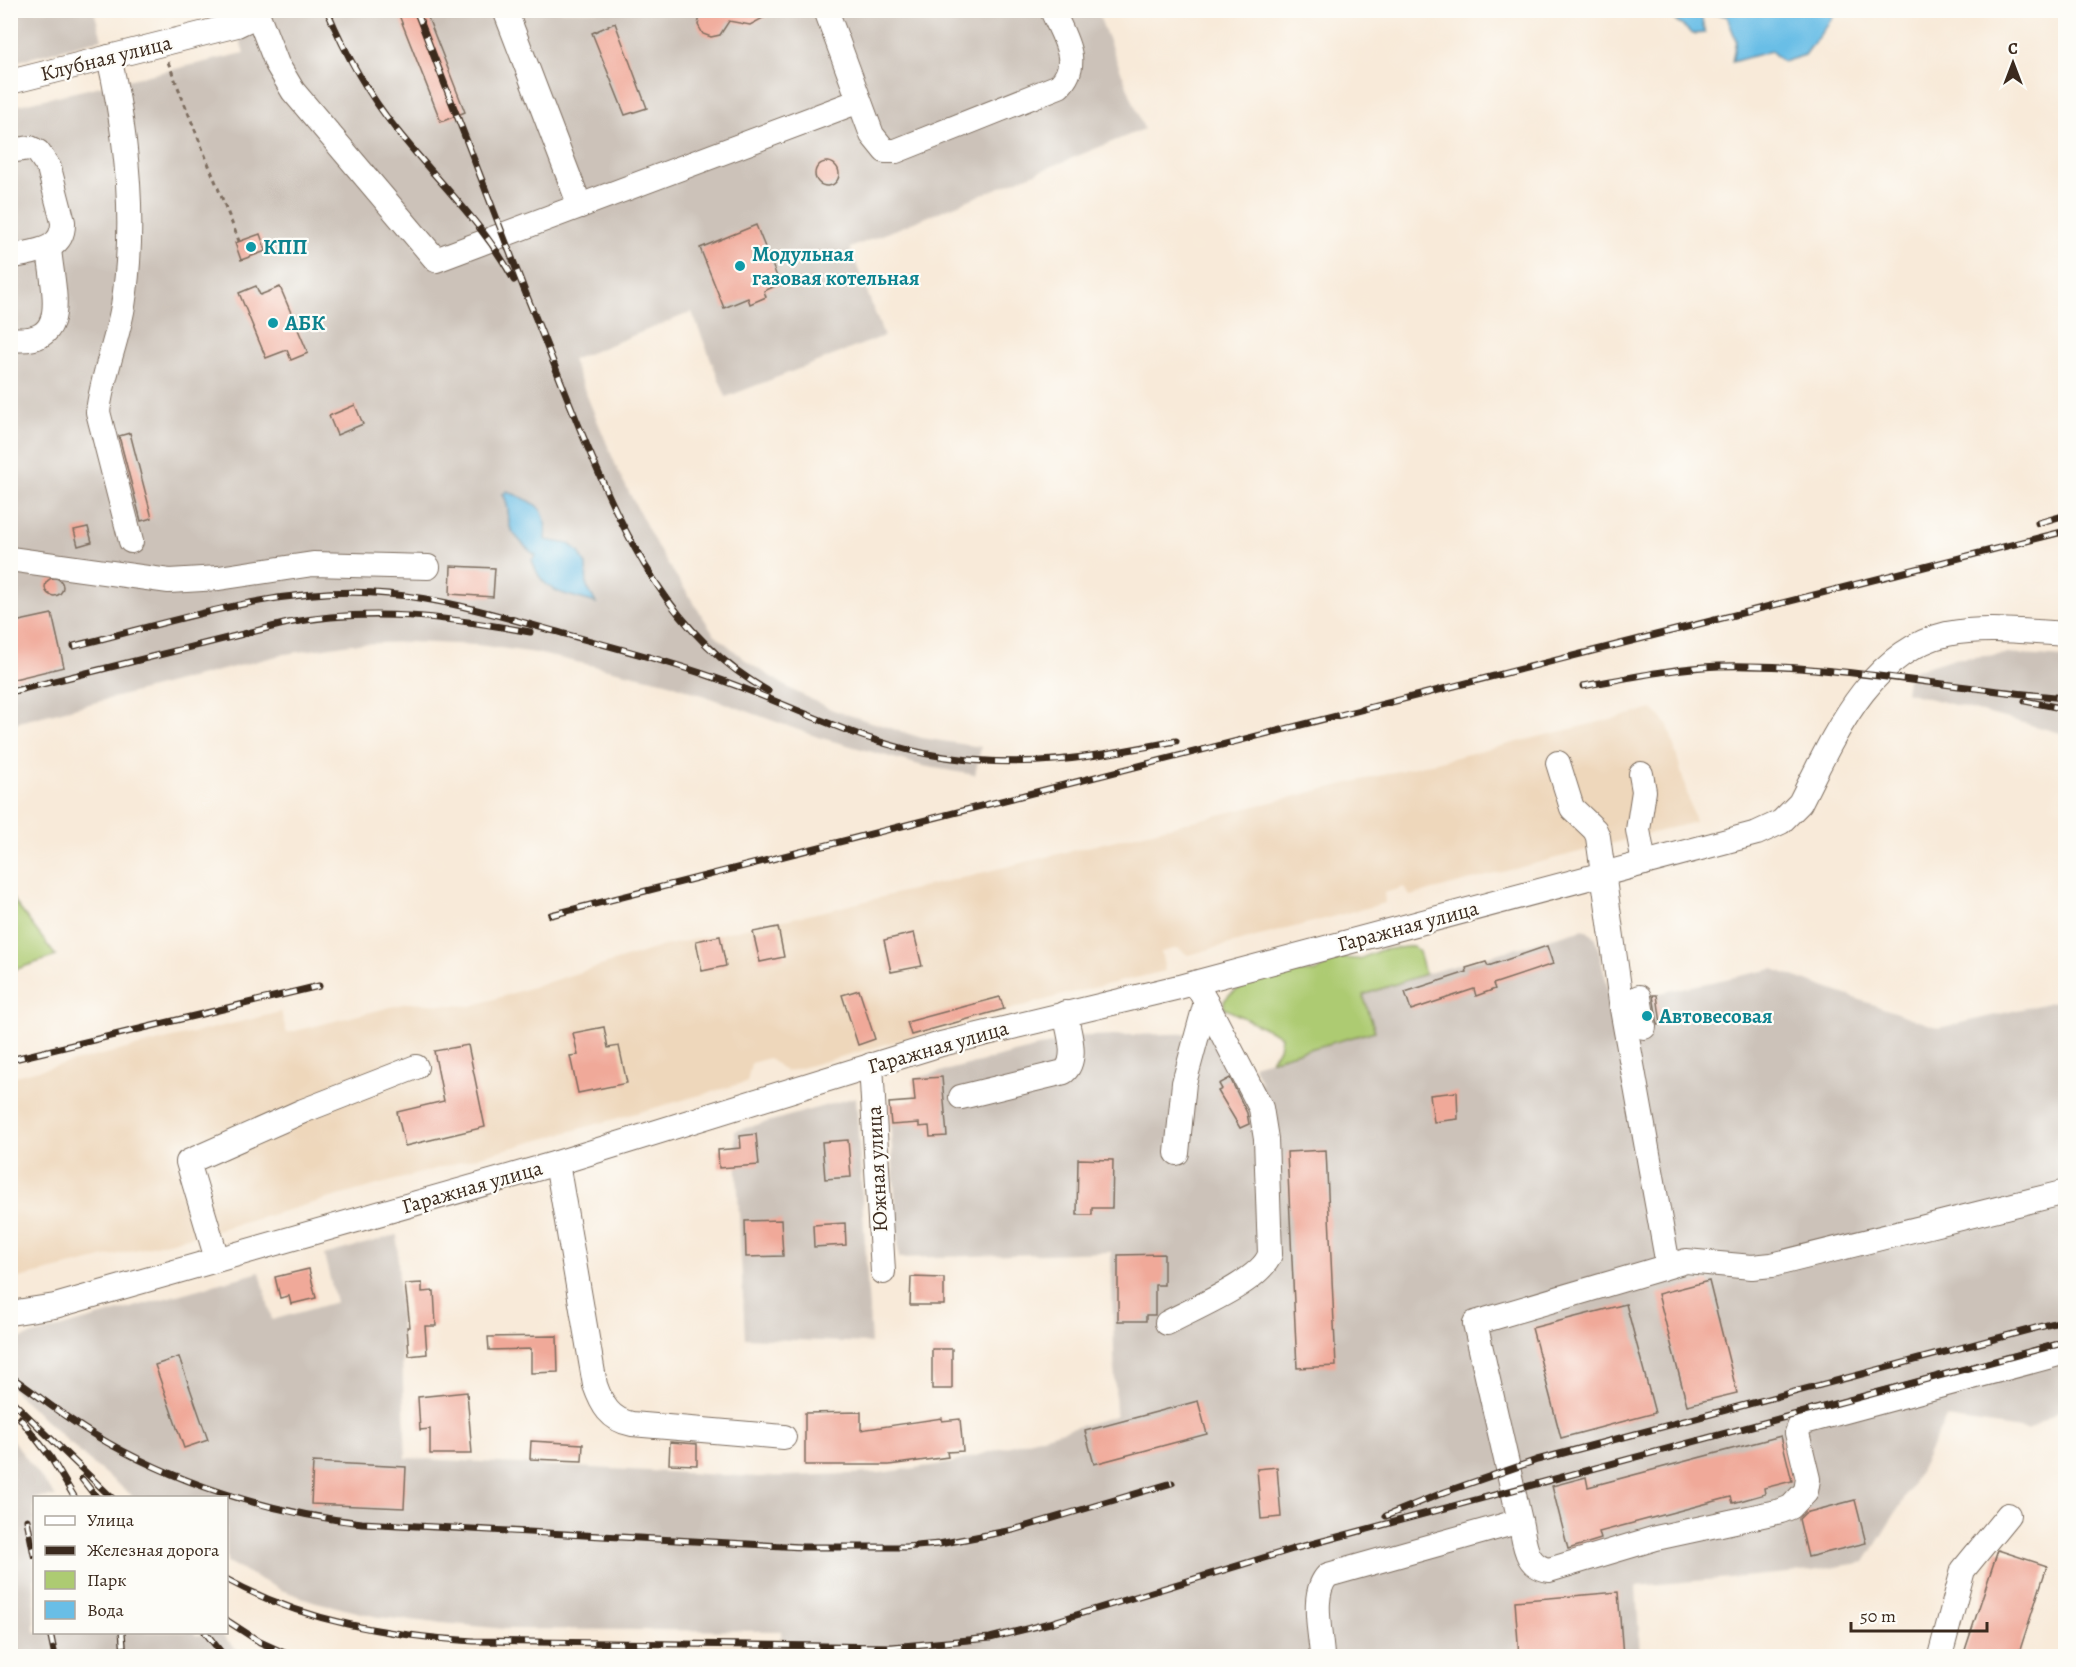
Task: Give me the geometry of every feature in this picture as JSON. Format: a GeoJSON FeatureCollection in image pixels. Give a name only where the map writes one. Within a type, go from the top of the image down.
{"type":"FeatureCollection","features":[{"type":"Feature","properties":{"kind":"street"},"geometry":{"type":"LineString","coordinates":[[505,10],[580,206]]}},
{"type":"Feature","properties":{"kind":"street"},"geometry":{"type":"LineString","coordinates":[[826,10],[878,145],[885,151],[896,151],[1059,86],[1068,77],[1072,68],[1071,55],[1052,10]]}},
{"type":"Feature","properties":{"kind":"street"},"geometry":{"type":"LineString","coordinates":[[250,17],[293,91],[436,260],[860,101]]}},
{"type":"Feature","properties":{"kind":"street","name":"Клубная улица"},"geometry":{"type":"LineString","coordinates":[[10,82],[161,44],[250,17]]}},
{"type":"Feature","properties":{"kind":"street"},"geometry":{"type":"LineString","coordinates":[[109,57],[122,131],[128,266],[123,306],[100,391],[98,412],[131,541]]}},
{"type":"Feature","properties":{"kind":"street"},"geometry":{"type":"LineString","coordinates":[[10,151],[30,148],[38,152],[49,168],[63,233],[59,242],[49,248],[10,257]]}},
{"type":"Feature","properties":{"kind":"street"},"geometry":{"type":"LineString","coordinates":[[10,339],[40,337],[54,324],[49,248]]}},
{"type":"Feature","properties":{"kind":"street"},"geometry":{"type":"LineString","coordinates":[[10,559],[169,581],[219,578],[313,564],[428,567]]}},
{"type":"Feature","properties":{"kind":"street","name":"Гаражная улица"},"geometry":{"type":"LineString","coordinates":[[10,1314],[55,1306],[557,1163],[941,1044],[1065,1013],[1201,992],[1605,873],[1757,832],[1780,822],[1800,803],[1831,746],[1875,677],[1884,667],[1912,646],[1948,634],[1967,632],[2066,634]]}},
{"type":"Feature","properties":{"kind":"street"},"geometry":{"type":"LineString","coordinates":[[1558,763],[1572,808],[1595,830],[1598,837],[1605,873],[1622,1009],[1668,1265]]}},
{"type":"Feature","properties":{"kind":"street"},"geometry":{"type":"LineString","coordinates":[[1641,774],[1644,791],[1638,830],[1644,863]]}},
{"type":"Feature","properties":{"kind":"street"},"geometry":{"type":"LineString","coordinates":[[1177,1153],[1184,1083],[1201,992]]}},
{"type":"Feature","properties":{"kind":"street"},"geometry":{"type":"LineString","coordinates":[[1167,1323],[1255,1275],[1267,1262],[1269,1254],[1265,1124],[1254,1093],[1201,992]]}},
{"type":"Feature","properties":{"kind":"street"},"geometry":{"type":"LineString","coordinates":[[1639,997],[1644,1027]]}},
{"type":"Feature","properties":{"kind":"street"},"geometry":{"type":"LineString","coordinates":[[961,1097],[1064,1072],[1069,1067],[1071,1055],[1065,1013]]}},
{"type":"Feature","properties":{"kind":"street","name":"Южная улица"},"geometry":{"type":"LineString","coordinates":[[871,1065],[883,1272]]}},
{"type":"Feature","properties":{"kind":"street"},"geometry":{"type":"LineString","coordinates":[[217,1259],[188,1162],[303,1111],[416,1067]]}},
{"type":"Feature","properties":{"kind":"street"},"geometry":{"type":"LineString","coordinates":[[557,1163],[596,1385],[602,1403],[609,1413],[620,1422],[632,1424],[784,1437]]}},
{"type":"Feature","properties":{"kind":"street"},"geometry":{"type":"LineString","coordinates":[[2066,1192],[1772,1265],[1736,1266],[1706,1261],[1668,1265],[1475,1323],[1529,1560],[1535,1566],[1549,1570],[1656,1538],[1781,1511],[1800,1500],[1806,1491],[1808,1479],[1797,1433],[1801,1423],[2066,1352]]}},
{"type":"Feature","properties":{"kind":"street"},"geometry":{"type":"LineString","coordinates":[[1940,1656],[1963,1570],[2008,1515]]}},
{"type":"Feature","properties":{"kind":"street"},"geometry":{"type":"LineString","coordinates":[[1322,1656],[1318,1599],[1322,1581],[1328,1575],[1520,1521]]}},
{"type":"Feature","properties":{"kind":"path"},"geometry":{"type":"LineString","coordinates":[[161,44],[239,242]]}},
{"type":"Feature","properties":{"kind":"shaded area"},"geometry":{"type":"Polygon","coordinates":[[[11,10],[94,11],[102,39],[11,63],[11,10]]]}},
{"type":"Feature","properties":{"kind":"shaded area"},"geometry":{"type":"Polygon","coordinates":[[[231,11],[1097,11],[1144,129],[850,248],[884,336],[726,397],[692,312],[572,360],[619,473],[659,550],[714,634],[749,663],[792,690],[833,710],[922,738],[981,747],[975,775],[923,766],[818,737],[666,682],[536,653],[478,645],[409,642],[351,644],[285,654],[11,724],[10,107],[244,53],[231,11]]]}},
{"type":"Feature","properties":{"kind":"shaded area"},"geometry":{"type":"Polygon","coordinates":[[[2007,654],[2065,658],[2065,734],[1905,692],[1908,672],[1952,659],[2007,654]]]}},
{"type":"Feature","properties":{"kind":"shaded area"},"geometry":{"type":"Polygon","coordinates":[[[1653,709],[1668,725],[1695,822],[1410,896],[1404,887],[1384,893],[1385,903],[1188,955],[1178,948],[1161,952],[1165,971],[1059,996],[786,1072],[769,1058],[751,1063],[747,1082],[209,1232],[11,1280],[10,1077],[281,1012],[287,1033],[407,1003],[472,1006],[664,946],[825,911],[1653,709]]]}},
{"type":"Feature","properties":{"kind":"shaded area"},"geometry":{"type":"Polygon","coordinates":[[[1584,929],[1596,938],[1613,1009],[1631,999],[1773,969],[1939,1028],[2065,999],[2065,1408],[2027,1430],[1946,1418],[1908,1493],[1865,1562],[1812,1571],[1636,1586],[1640,1656],[838,1656],[782,1650],[781,1631],[506,1629],[378,1617],[316,1602],[281,1590],[228,1563],[228,1496],[133,1496],[88,1460],[11,1388],[11,1346],[15,1340],[260,1272],[272,1320],[336,1302],[324,1255],[397,1235],[406,1458],[758,1477],[880,1473],[951,1463],[1116,1416],[1111,1252],[899,1258],[889,1103],[915,1101],[913,1079],[1081,1036],[1213,1033],[1262,1084],[1253,1065],[1375,1031],[1363,995],[1429,973],[1584,929]]]}},
{"type":"Feature","properties":{"kind":"shaded area"},"geometry":{"type":"Polygon","coordinates":[[[856,1097],[871,1343],[745,1338],[735,1131],[856,1097]]]}},
{"type":"Feature","properties":{"kind":"shaded area"},"geometry":{"type":"Polygon","coordinates":[[[10,1437],[55,1496],[33,1496],[33,1634],[221,1634],[243,1656],[11,1656],[10,1437]]]}},
{"type":"Feature","properties":{"kind":"green space"},"geometry":{"type":"Polygon","coordinates":[[[10,895],[11,897],[56,956],[11,971],[10,895]]]}},
{"type":"Feature","properties":{"kind":"green space"},"geometry":{"type":"Polygon","coordinates":[[[1414,946],[1419,952],[1425,974],[1363,995],[1375,1031],[1270,1060],[1279,1049],[1281,1036],[1224,1008],[1224,1001],[1229,995],[1253,980],[1288,972],[1316,972],[1337,958],[1359,959],[1381,950],[1414,946]]]}},
{"type":"Feature","properties":{"kind":"water"},"geometry":{"type":"Polygon","coordinates":[[[1663,11],[1700,11],[1705,33],[1693,34],[1663,11]]]}},
{"type":"Feature","properties":{"kind":"water"},"geometry":{"type":"Polygon","coordinates":[[[1709,11],[1835,11],[1836,13],[1805,55],[1783,62],[1771,51],[1732,62],[1736,40],[1727,16],[1709,11]]]}},
{"type":"Feature","properties":{"kind":"water"},"geometry":{"type":"Polygon","coordinates":[[[507,491],[538,506],[545,519],[545,540],[569,544],[579,552],[586,565],[587,587],[596,603],[557,591],[542,580],[532,560],[536,555],[514,534],[510,527],[508,507],[503,494],[507,491]]]}},
{"type":"Feature","properties":{"kind":"building"},"geometry":{"type":"Polygon","coordinates":[[[397,10],[425,10],[465,112],[441,122],[397,10]]]}},
{"type":"Feature","properties":{"kind":"building"},"geometry":{"type":"Polygon","coordinates":[[[707,10],[778,10],[750,25],[729,21],[720,35],[711,37],[703,34],[698,25],[700,16],[707,10]]]}},
{"type":"Feature","properties":{"kind":"building"},"geometry":{"type":"Polygon","coordinates":[[[615,23],[647,108],[625,115],[592,33],[615,23]]]}},
{"type":"Feature","properties":{"kind":"building"},"geometry":{"type":"Polygon","coordinates":[[[827,162],[835,166],[839,174],[835,182],[827,186],[819,182],[815,174],[819,166],[827,162]]]}},
{"type":"Feature","properties":{"kind":"building","name":"Модульная газовая котельная"},"geometry":{"type":"Polygon","coordinates":[[[756,225],[780,284],[764,291],[766,297],[750,304],[748,298],[724,308],[700,248],[756,225]]]}},
{"type":"Feature","properties":{"kind":"building","name":"КПП"},"geometry":{"type":"Polygon","coordinates":[[[260,234],[266,251],[241,260],[235,243],[260,234]]]}},
{"type":"Feature","properties":{"kind":"building","name":"АБК"},"geometry":{"type":"Polygon","coordinates":[[[256,286],[260,295],[280,287],[308,353],[291,360],[287,350],[266,358],[239,293],[256,286]]]}},
{"type":"Feature","properties":{"kind":"building"},"geometry":{"type":"Polygon","coordinates":[[[355,405],[363,424],[337,435],[329,416],[355,405]]]}},
{"type":"Feature","properties":{"kind":"building"},"geometry":{"type":"Polygon","coordinates":[[[130,433],[152,518],[141,521],[119,436],[130,433]]]}},
{"type":"Feature","properties":{"kind":"building"},"geometry":{"type":"Polygon","coordinates":[[[88,527],[92,542],[78,546],[74,530],[88,527]]]}},
{"type":"Feature","properties":{"kind":"building"},"geometry":{"type":"Polygon","coordinates":[[[451,566],[495,568],[493,597],[450,594],[451,566]]]}},
{"type":"Feature","properties":{"kind":"building"},"geometry":{"type":"Polygon","coordinates":[[[54,578],[60,581],[63,587],[60,593],[54,596],[48,593],[45,587],[48,581],[54,578]]]}},
{"type":"Feature","properties":{"kind":"building"},"geometry":{"type":"Polygon","coordinates":[[[52,614],[64,667],[10,680],[10,623],[52,614]]]}},
{"type":"Feature","properties":{"kind":"building"},"geometry":{"type":"Polygon","coordinates":[[[778,927],[784,957],[760,962],[753,932],[778,927]]]}},
{"type":"Feature","properties":{"kind":"building"},"geometry":{"type":"Polygon","coordinates":[[[914,933],[922,966],[891,972],[884,940],[914,933]]]}},
{"type":"Feature","properties":{"kind":"building"},"geometry":{"type":"Polygon","coordinates":[[[720,936],[726,966],[702,971],[696,941],[720,936]]]}},
{"type":"Feature","properties":{"kind":"building"},"geometry":{"type":"Polygon","coordinates":[[[1547,946],[1553,964],[1493,984],[1495,989],[1476,996],[1474,989],[1411,1010],[1405,992],[1467,972],[1466,968],[1486,962],[1488,966],[1547,946]]]}},
{"type":"Feature","properties":{"kind":"building"},"geometry":{"type":"Polygon","coordinates":[[[859,990],[875,1039],[858,1045],[842,995],[859,990]]]}},
{"type":"Feature","properties":{"kind":"building"},"geometry":{"type":"Polygon","coordinates":[[[1653,995],[1657,995],[1661,1024],[1658,1025],[1653,995]]]}},
{"type":"Feature","properties":{"kind":"building"},"geometry":{"type":"Polygon","coordinates":[[[1000,997],[1004,1009],[911,1035],[907,1022],[1000,997]]]}},
{"type":"Feature","properties":{"kind":"building"},"geometry":{"type":"Polygon","coordinates":[[[604,1027],[608,1048],[619,1046],[627,1083],[578,1093],[570,1056],[578,1055],[573,1033],[604,1027]]]}},
{"type":"Feature","properties":{"kind":"building"},"geometry":{"type":"Polygon","coordinates":[[[468,1045],[485,1127],[405,1146],[397,1112],[444,1101],[434,1051],[468,1045]]]}},
{"type":"Feature","properties":{"kind":"building"},"geometry":{"type":"Polygon","coordinates":[[[942,1077],[947,1136],[930,1137],[929,1126],[919,1127],[919,1123],[891,1125],[889,1103],[915,1101],[913,1079],[942,1077]]]}},
{"type":"Feature","properties":{"kind":"building"},"geometry":{"type":"Polygon","coordinates":[[[1230,1078],[1247,1113],[1249,1124],[1240,1128],[1218,1091],[1222,1089],[1219,1084],[1230,1078]]]}},
{"type":"Feature","properties":{"kind":"building"},"geometry":{"type":"Polygon","coordinates":[[[1457,1092],[1458,1119],[1434,1122],[1430,1095],[1457,1092]]]}},
{"type":"Feature","properties":{"kind":"building"},"geometry":{"type":"Polygon","coordinates":[[[756,1134],[759,1165],[719,1168],[718,1150],[741,1148],[740,1136],[756,1134]]]}},
{"type":"Feature","properties":{"kind":"building"},"geometry":{"type":"Polygon","coordinates":[[[848,1140],[851,1177],[825,1179],[822,1142],[848,1140]]]}},
{"type":"Feature","properties":{"kind":"building"},"geometry":{"type":"Polygon","coordinates":[[[1326,1150],[1336,1366],[1297,1368],[1287,1152],[1326,1150]]]}},
{"type":"Feature","properties":{"kind":"building"},"geometry":{"type":"Polygon","coordinates":[[[1078,1159],[1113,1160],[1112,1208],[1092,1208],[1092,1215],[1077,1215],[1078,1159]]]}},
{"type":"Feature","properties":{"kind":"building"},"geometry":{"type":"Polygon","coordinates":[[[781,1220],[783,1256],[746,1257],[745,1221],[781,1220]]]}},
{"type":"Feature","properties":{"kind":"building"},"geometry":{"type":"Polygon","coordinates":[[[845,1223],[846,1245],[814,1247],[813,1225],[845,1223]]]}},
{"type":"Feature","properties":{"kind":"building"},"geometry":{"type":"Polygon","coordinates":[[[1164,1254],[1164,1285],[1155,1285],[1155,1315],[1146,1315],[1146,1321],[1118,1321],[1118,1255],[1164,1254]]]}},
{"type":"Feature","properties":{"kind":"building"},"geometry":{"type":"Polygon","coordinates":[[[309,1269],[316,1298],[291,1304],[289,1296],[280,1298],[275,1277],[309,1269]]]}},
{"type":"Feature","properties":{"kind":"building"},"geometry":{"type":"Polygon","coordinates":[[[911,1277],[944,1278],[944,1305],[910,1305],[911,1277]]]}},
{"type":"Feature","properties":{"kind":"building"},"geometry":{"type":"Polygon","coordinates":[[[1709,1281],[1737,1393],[1687,1405],[1658,1294],[1709,1281]]]}},
{"type":"Feature","properties":{"kind":"building"},"geometry":{"type":"Polygon","coordinates":[[[422,1283],[422,1292],[434,1291],[436,1326],[425,1326],[427,1354],[409,1356],[407,1327],[410,1327],[405,1284],[422,1283]]]}},
{"type":"Feature","properties":{"kind":"building"},"geometry":{"type":"Polygon","coordinates":[[[1626,1304],[1655,1413],[1561,1438],[1532,1328],[1626,1304]]]}},
{"type":"Feature","properties":{"kind":"building"},"geometry":{"type":"Polygon","coordinates":[[[557,1336],[558,1372],[531,1373],[531,1349],[489,1350],[488,1337],[557,1336]]]}},
{"type":"Feature","properties":{"kind":"building"},"geometry":{"type":"Polygon","coordinates":[[[932,1349],[952,1349],[952,1389],[932,1389],[932,1349]]]}},
{"type":"Feature","properties":{"kind":"building"},"geometry":{"type":"Polygon","coordinates":[[[179,1357],[208,1440],[184,1448],[155,1365],[179,1357]]]}},
{"type":"Feature","properties":{"kind":"building"},"geometry":{"type":"Polygon","coordinates":[[[467,1392],[472,1454],[430,1454],[430,1429],[420,1430],[418,1397],[467,1392]]]}},
{"type":"Feature","properties":{"kind":"building"},"geometry":{"type":"Polygon","coordinates":[[[1198,1401],[1207,1434],[1094,1464],[1085,1431],[1198,1401]]]}},
{"type":"Feature","properties":{"kind":"building"},"geometry":{"type":"Polygon","coordinates":[[[861,1412],[861,1430],[942,1418],[942,1421],[960,1419],[963,1451],[947,1452],[948,1457],[889,1465],[805,1465],[805,1413],[861,1412]]]}},
{"type":"Feature","properties":{"kind":"building"},"geometry":{"type":"Polygon","coordinates":[[[1781,1436],[1792,1481],[1764,1488],[1765,1494],[1733,1503],[1731,1497],[1599,1532],[1601,1539],[1568,1549],[1552,1486],[1586,1477],[1588,1487],[1781,1436]]]}},
{"type":"Feature","properties":{"kind":"building"},"geometry":{"type":"Polygon","coordinates":[[[531,1441],[583,1444],[582,1461],[530,1459],[531,1441]]]}},
{"type":"Feature","properties":{"kind":"building"},"geometry":{"type":"Polygon","coordinates":[[[670,1442],[697,1444],[697,1465],[669,1464],[670,1442]]]}},
{"type":"Feature","properties":{"kind":"building"},"geometry":{"type":"Polygon","coordinates":[[[313,1462],[406,1467],[404,1508],[311,1504],[313,1462]]]}},
{"type":"Feature","properties":{"kind":"building"},"geometry":{"type":"Polygon","coordinates":[[[1277,1467],[1281,1517],[1261,1519],[1257,1469],[1277,1467]]]}},
{"type":"Feature","properties":{"kind":"building"},"geometry":{"type":"Polygon","coordinates":[[[1855,1500],[1866,1543],[1808,1557],[1799,1519],[1805,1513],[1855,1500]]]}},
{"type":"Feature","properties":{"kind":"building"},"geometry":{"type":"Polygon","coordinates":[[[1998,1550],[2047,1566],[2018,1656],[1963,1656],[1998,1550]]]}},
{"type":"Feature","properties":{"kind":"building"},"geometry":{"type":"Polygon","coordinates":[[[1618,1592],[1623,1656],[1519,1656],[1515,1601],[1618,1592]]]}},
{"type":"Feature","properties":{"kind":"railway"},"geometry":{"type":"LineString","coordinates":[[327,10],[349,57],[385,115],[488,239],[514,280]]}},
{"type":"Feature","properties":{"kind":"railway"},"geometry":{"type":"LineString","coordinates":[[416,10],[576,418],[599,474],[634,547],[654,581],[677,613],[704,642],[734,668],[768,691]]}},
{"type":"Feature","properties":{"kind":"railway"},"geometry":{"type":"LineString","coordinates":[[2038,523],[2066,515]]}},
{"type":"Feature","properties":{"kind":"railway"},"geometry":{"type":"LineString","coordinates":[[551,915],[2066,531]]}},
{"type":"Feature","properties":{"kind":"railway"},"geometry":{"type":"LineString","coordinates":[[74,646],[190,616],[269,599],[348,592],[388,594],[472,609],[625,650],[740,687],[866,737],[918,752],[945,757],[1005,762],[1061,760],[1176,741]]}},
{"type":"Feature","properties":{"kind":"railway"},"geometry":{"type":"LineString","coordinates":[[10,692],[288,623],[319,618],[409,616],[439,618],[530,632]]}},
{"type":"Feature","properties":{"kind":"railway"},"geometry":{"type":"LineString","coordinates":[[1583,686],[1685,669],[1762,666],[1848,672],[2066,698]]}},
{"type":"Feature","properties":{"kind":"railway"},"geometry":{"type":"LineString","coordinates":[[2025,701],[2066,709]]}},
{"type":"Feature","properties":{"kind":"railway"},"geometry":{"type":"LineString","coordinates":[[10,1060],[319,986]]}},
{"type":"Feature","properties":{"kind":"railway"},"geometry":{"type":"LineString","coordinates":[[1386,1516],[1445,1492],[1537,1460],[2066,1320]]}},
{"type":"Feature","properties":{"kind":"railway"},"geometry":{"type":"LineString","coordinates":[[228,1580],[255,1594],[315,1616],[378,1630],[442,1639],[892,1647],[990,1638],[1050,1623],[1293,1549],[2066,1342]]}},
{"type":"Feature","properties":{"kind":"railway"},"geometry":{"type":"LineString","coordinates":[[10,1376],[93,1434],[156,1467],[189,1481],[292,1512],[362,1523],[802,1547],[905,1547],[939,1544],[1013,1530],[1172,1483]]}},
{"type":"Feature","properties":{"kind":"railway"},"geometry":{"type":"LineString","coordinates":[[10,1399],[110,1496]]}},
{"type":"Feature","properties":{"kind":"railway"},"geometry":{"type":"LineString","coordinates":[[20,1418],[51,1458],[74,1496]]}},
{"type":"Feature","properties":{"kind":"railway"},"geometry":{"type":"LineString","coordinates":[[82,1479],[95,1496]]}},
{"type":"Feature","properties":{"kind":"railway"},"geometry":{"type":"LineString","coordinates":[[27,1520],[33,1550]]}},
{"type":"Feature","properties":{"kind":"railway"},"geometry":{"type":"LineString","coordinates":[[228,1621],[260,1642],[291,1656]]}},
{"type":"Feature","properties":{"kind":"railway"},"geometry":{"type":"LineString","coordinates":[[50,1634],[55,1656]]}},
{"type":"Feature","properties":{"kind":"railway"},"geometry":{"type":"LineString","coordinates":[[122,1634],[124,1656]]}},
{"type":"Feature","properties":{"kind":"railway"},"geometry":{"type":"LineString","coordinates":[[207,1634],[224,1656]]}},
{"type":"Feature","properties":{"kind":"railway"},"geometry":{"type":"LineString","coordinates":[[594,1651],[646,1656]]}},
{"type":"Feature","properties":{"kind":"railway"},"geometry":{"type":"LineString","coordinates":[[900,1653],[936,1656]]}},
{"type":"Feature","properties":{"kind":"railway"},"geometry":{"type":"LineString","coordinates":[[763,1654],[787,1656]]}},
{"type":"Feature","properties":{"kind":"place","name":"КПП"},"geometry":{"type":"Point","coordinates":[251,247]}},
{"type":"Feature","properties":{"kind":"place","name":"Модульная газовая котельная"},"geometry":{"type":"Point","coordinates":[740,266]}},
{"type":"Feature","properties":{"kind":"place","name":"АБК"},"geometry":{"type":"Point","coordinates":[273,323]}},
{"type":"Feature","properties":{"kind":"place","name":"Автовесовая"},"geometry":{"type":"Point","coordinates":[1647,1016]}}]}
